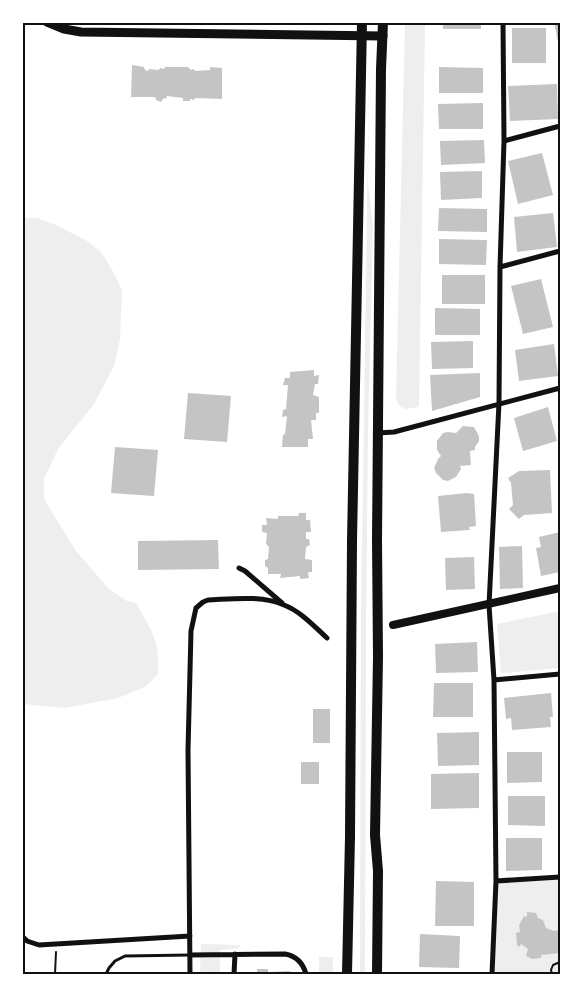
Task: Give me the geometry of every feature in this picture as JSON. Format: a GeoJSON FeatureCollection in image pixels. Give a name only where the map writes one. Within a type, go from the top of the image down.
{"type":"FeatureCollection","features":[{"type":"Feature","properties":{"kind":"main road"},"geometry":{"type":"LineString","coordinates":[[46,22],[64,29],[81,32],[383,36]]}},
{"type":"Feature","properties":{"kind":"main road"},"geometry":{"type":"LineString","coordinates":[[347,974],[352,531],[362,22]]}},
{"type":"Feature","properties":{"kind":"main road"},"geometry":{"type":"LineString","coordinates":[[377,974],[378,872],[375,835],[383,22]]}},
{"type":"Feature","properties":{"kind":"street"},"geometry":{"type":"LineString","coordinates":[[492,974],[496,881],[494,680],[489,605],[499,404],[500,267],[504,141],[503,22]]}},
{"type":"Feature","properties":{"kind":"street"},"geometry":{"type":"LineString","coordinates":[[504,141],[560,126]]}},
{"type":"Feature","properties":{"kind":"street"},"geometry":{"type":"LineString","coordinates":[[500,267],[560,251]]}},
{"type":"Feature","properties":{"kind":"street"},"geometry":{"type":"LineString","coordinates":[[378,433],[394,432],[560,388]]}},
{"type":"Feature","properties":{"kind":"street"},"geometry":{"type":"LineString","coordinates":[[239,568],[327,638]]}},
{"type":"Feature","properties":{"kind":"street"},"geometry":{"type":"LineString","coordinates":[[393,625],[560,588]]}},
{"type":"Feature","properties":{"kind":"street"},"geometry":{"type":"LineString","coordinates":[[190,974],[188,750],[191,631],[194,614],[200,604],[208,600],[240,598],[284,605]]}},
{"type":"Feature","properties":{"kind":"street"},"geometry":{"type":"LineString","coordinates":[[494,680],[560,674]]}},
{"type":"Feature","properties":{"kind":"street"},"geometry":{"type":"LineString","coordinates":[[496,881],[560,877]]}},
{"type":"Feature","properties":{"kind":"street"},"geometry":{"type":"LineString","coordinates":[[22,936],[27,941],[39,945],[56,945],[190,936]]}},
{"type":"Feature","properties":{"kind":"street"},"geometry":{"type":"LineString","coordinates":[[190,955],[280,953],[291,955],[300,961],[306,974]]}},
{"type":"Feature","properties":{"kind":"street"},"geometry":{"type":"LineString","coordinates":[[234,954],[234,974]]}},
{"type":"Feature","properties":{"kind":"lane"},"geometry":{"type":"LineString","coordinates":[[106,974],[115,961],[125,956],[190,955]]}},
{"type":"Feature","properties":{"kind":"path"},"geometry":{"type":"LineString","coordinates":[[55,974],[57,964],[56,945]]}},
{"type":"Feature","properties":{"kind":"path"},"geometry":{"type":"LineString","coordinates":[[552,974],[553,965],[560,962]]}},
{"type":"Feature","properties":{"kind":"shaded area"},"geometry":{"type":"Polygon","coordinates":[[[405,23],[425,23],[419,407],[406,409],[399,406],[396,398],[405,23]]]}},
{"type":"Feature","properties":{"kind":"shaded area"},"geometry":{"type":"Polygon","coordinates":[[[369,74],[368,185],[373,225],[366,618],[365,974],[360,974],[361,623],[369,74]]]}},
{"type":"Feature","properties":{"kind":"shaded area"},"geometry":{"type":"Polygon","coordinates":[[[22,218],[37,218],[56,225],[87,241],[101,252],[122,290],[120,339],[114,366],[94,404],[58,449],[44,479],[44,499],[76,551],[109,589],[127,601],[136,603],[151,629],[158,652],[158,674],[145,687],[118,698],[64,708],[23,704],[22,218]]]}},
{"type":"Feature","properties":{"kind":"shaded area"},"geometry":{"type":"Polygon","coordinates":[[[560,611],[560,668],[501,673],[497,624],[560,611]]]}},
{"type":"Feature","properties":{"kind":"shaded area"},"geometry":{"type":"Polygon","coordinates":[[[560,877],[560,974],[492,974],[496,881],[560,877]]]}},
{"type":"Feature","properties":{"kind":"shaded area"},"geometry":{"type":"Polygon","coordinates":[[[201,944],[240,945],[239,948],[220,950],[220,974],[200,974],[201,944]]]}},
{"type":"Feature","properties":{"kind":"shaded area"},"geometry":{"type":"Polygon","coordinates":[[[319,957],[333,957],[333,974],[319,974],[319,957]]]}},
{"type":"Feature","properties":{"kind":"building"},"geometry":{"type":"Polygon","coordinates":[[[443,22],[481,22],[481,29],[443,29],[443,22]]]}},
{"type":"Feature","properties":{"kind":"building"},"geometry":{"type":"Polygon","coordinates":[[[554,22],[560,22],[560,52],[554,22]]]}},
{"type":"Feature","properties":{"kind":"building"},"geometry":{"type":"Polygon","coordinates":[[[512,28],[546,28],[546,63],[512,63],[512,28]]]}},
{"type":"Feature","properties":{"kind":"building"},"geometry":{"type":"Polygon","coordinates":[[[132,65],[144,67],[148,71],[149,69],[164,69],[165,67],[188,67],[195,71],[210,70],[210,67],[222,68],[222,99],[195,98],[194,100],[190,99],[190,101],[183,101],[183,98],[167,96],[161,102],[156,100],[155,97],[131,97],[132,65]]]}},
{"type":"Feature","properties":{"kind":"building"},"geometry":{"type":"Polygon","coordinates":[[[439,67],[483,68],[483,93],[439,93],[439,67]]]}},
{"type":"Feature","properties":{"kind":"building"},"geometry":{"type":"Polygon","coordinates":[[[557,84],[558,119],[510,121],[508,86],[557,84]]]}},
{"type":"Feature","properties":{"kind":"building"},"geometry":{"type":"Polygon","coordinates":[[[483,103],[483,129],[439,129],[438,104],[483,103]]]}},
{"type":"Feature","properties":{"kind":"building"},"geometry":{"type":"Polygon","coordinates":[[[484,140],[485,163],[441,165],[440,141],[484,140]]]}},
{"type":"Feature","properties":{"kind":"building"},"geometry":{"type":"Polygon","coordinates":[[[542,153],[553,195],[518,204],[508,161],[542,153]]]}},
{"type":"Feature","properties":{"kind":"building"},"geometry":{"type":"Polygon","coordinates":[[[482,171],[482,198],[441,200],[440,172],[482,171]]]}},
{"type":"Feature","properties":{"kind":"building"},"geometry":{"type":"Polygon","coordinates":[[[439,208],[487,209],[487,232],[438,231],[439,208]]]}},
{"type":"Feature","properties":{"kind":"building"},"geometry":{"type":"Polygon","coordinates":[[[553,213],[557,247],[517,252],[514,217],[553,213]]]}},
{"type":"Feature","properties":{"kind":"building"},"geometry":{"type":"Polygon","coordinates":[[[439,239],[487,240],[486,265],[439,264],[439,239]]]}},
{"type":"Feature","properties":{"kind":"building"},"geometry":{"type":"Polygon","coordinates":[[[442,275],[485,275],[485,304],[442,304],[442,275]]]}},
{"type":"Feature","properties":{"kind":"building"},"geometry":{"type":"Polygon","coordinates":[[[541,279],[553,327],[523,334],[511,286],[541,279]]]}},
{"type":"Feature","properties":{"kind":"building"},"geometry":{"type":"Polygon","coordinates":[[[435,308],[480,309],[480,335],[435,335],[435,308]]]}},
{"type":"Feature","properties":{"kind":"building"},"geometry":{"type":"Polygon","coordinates":[[[473,341],[473,368],[432,369],[431,342],[473,341]]]}},
{"type":"Feature","properties":{"kind":"building"},"geometry":{"type":"Polygon","coordinates":[[[554,344],[558,376],[519,381],[515,350],[554,344]]]}},
{"type":"Feature","properties":{"kind":"building"},"geometry":{"type":"Polygon","coordinates":[[[314,370],[314,376],[319,375],[318,384],[315,384],[313,395],[319,397],[319,413],[316,413],[316,420],[311,420],[313,439],[308,439],[308,447],[282,447],[287,416],[282,417],[283,410],[286,409],[288,385],[283,385],[285,378],[290,378],[290,372],[314,370]]]}},
{"type":"Feature","properties":{"kind":"building"},"geometry":{"type":"Polygon","coordinates":[[[480,373],[480,397],[432,411],[430,375],[480,373]]]}},
{"type":"Feature","properties":{"kind":"building"},"geometry":{"type":"Polygon","coordinates":[[[188,393],[231,396],[227,442],[184,439],[188,393]]]}},
{"type":"Feature","properties":{"kind":"building"},"geometry":{"type":"Polygon","coordinates":[[[548,407],[557,441],[523,451],[514,418],[548,407]]]}},
{"type":"Feature","properties":{"kind":"building"},"geometry":{"type":"Polygon","coordinates":[[[463,426],[474,427],[479,436],[475,450],[470,451],[471,465],[460,466],[461,469],[456,477],[448,481],[443,480],[434,468],[441,456],[437,450],[437,441],[443,433],[456,433],[463,426]]]}},
{"type":"Feature","properties":{"kind":"building"},"geometry":{"type":"Polygon","coordinates":[[[115,447],[158,450],[154,496],[111,493],[115,447]]]}},
{"type":"Feature","properties":{"kind":"building"},"geometry":{"type":"Polygon","coordinates":[[[550,470],[552,513],[524,515],[519,519],[509,509],[513,505],[511,483],[508,478],[519,471],[550,470]]]}},
{"type":"Feature","properties":{"kind":"building"},"geometry":{"type":"Polygon","coordinates":[[[474,494],[476,526],[469,527],[470,530],[441,532],[438,496],[474,494]]]}},
{"type":"Feature","properties":{"kind":"building"},"geometry":{"type":"Polygon","coordinates":[[[299,513],[306,513],[306,520],[310,520],[311,532],[306,532],[306,539],[309,539],[310,545],[306,547],[305,559],[312,560],[312,572],[308,572],[309,578],[300,579],[300,576],[280,578],[281,574],[268,574],[265,560],[268,559],[269,547],[266,544],[267,533],[262,532],[262,525],[267,525],[266,518],[278,519],[278,516],[298,516],[299,513]]]}},
{"type":"Feature","properties":{"kind":"building"},"geometry":{"type":"Polygon","coordinates":[[[560,532],[560,572],[541,576],[536,548],[541,547],[539,537],[560,532]]]}},
{"type":"Feature","properties":{"kind":"building"},"geometry":{"type":"Polygon","coordinates":[[[218,540],[219,569],[138,570],[138,541],[218,540]]]}},
{"type":"Feature","properties":{"kind":"building"},"geometry":{"type":"Polygon","coordinates":[[[522,546],[523,588],[500,589],[499,547],[522,546]]]}},
{"type":"Feature","properties":{"kind":"building"},"geometry":{"type":"Polygon","coordinates":[[[474,557],[475,589],[446,590],[445,558],[474,557]]]}},
{"type":"Feature","properties":{"kind":"building"},"geometry":{"type":"Polygon","coordinates":[[[477,642],[478,672],[436,673],[435,644],[477,642]]]}},
{"type":"Feature","properties":{"kind":"building"},"geometry":{"type":"Polygon","coordinates":[[[434,683],[473,683],[473,717],[433,717],[434,683]]]}},
{"type":"Feature","properties":{"kind":"building"},"geometry":{"type":"Polygon","coordinates":[[[551,693],[553,717],[550,717],[551,727],[512,730],[511,718],[506,719],[504,698],[551,693]]]}},
{"type":"Feature","properties":{"kind":"building"},"geometry":{"type":"Polygon","coordinates":[[[313,709],[330,709],[330,743],[313,743],[313,709]]]}},
{"type":"Feature","properties":{"kind":"building"},"geometry":{"type":"Polygon","coordinates":[[[479,732],[479,765],[438,766],[437,733],[479,732]]]}},
{"type":"Feature","properties":{"kind":"building"},"geometry":{"type":"Polygon","coordinates":[[[507,752],[542,752],[542,782],[507,783],[507,752]]]}},
{"type":"Feature","properties":{"kind":"building"},"geometry":{"type":"Polygon","coordinates":[[[301,762],[319,762],[319,784],[301,784],[301,762]]]}},
{"type":"Feature","properties":{"kind":"building"},"geometry":{"type":"Polygon","coordinates":[[[479,773],[479,808],[431,809],[431,774],[479,773]]]}},
{"type":"Feature","properties":{"kind":"building"},"geometry":{"type":"Polygon","coordinates":[[[508,796],[545,796],[545,826],[508,825],[508,796]]]}},
{"type":"Feature","properties":{"kind":"building"},"geometry":{"type":"Polygon","coordinates":[[[506,838],[542,838],[542,870],[506,871],[506,838]]]}},
{"type":"Feature","properties":{"kind":"building"},"geometry":{"type":"Polygon","coordinates":[[[436,881],[474,882],[474,926],[435,926],[436,881]]]}},
{"type":"Feature","properties":{"kind":"building"},"geometry":{"type":"Polygon","coordinates":[[[527,912],[536,913],[538,918],[543,920],[546,928],[554,931],[560,930],[560,953],[541,955],[541,958],[532,959],[526,956],[528,949],[521,944],[519,947],[517,945],[516,933],[520,932],[519,925],[524,916],[527,917],[527,912]]]}},
{"type":"Feature","properties":{"kind":"building"},"geometry":{"type":"Polygon","coordinates":[[[420,934],[460,936],[459,968],[419,967],[420,934]]]}},
{"type":"Feature","properties":{"kind":"building"},"geometry":{"type":"Polygon","coordinates":[[[257,969],[268,969],[268,972],[290,971],[290,974],[257,974],[257,969]]]}}]}
